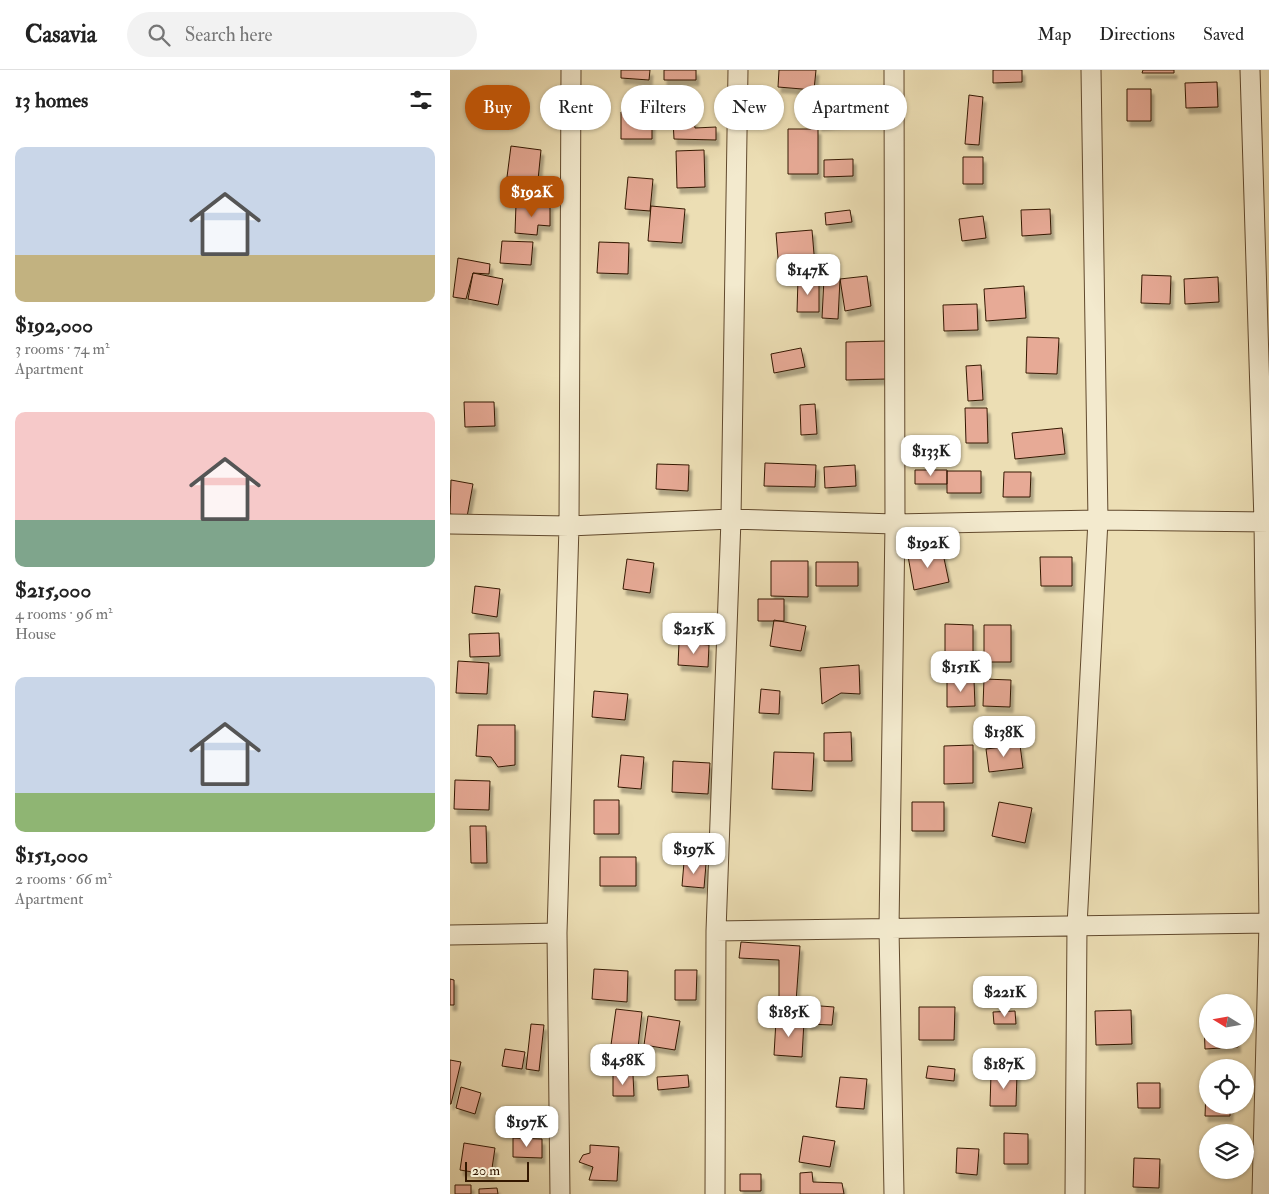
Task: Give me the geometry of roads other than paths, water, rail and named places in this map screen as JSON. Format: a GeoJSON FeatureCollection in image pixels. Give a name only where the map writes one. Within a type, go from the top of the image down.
{"type":"FeatureCollection","features":[{"type":"Feature","properties":{"kind":"street"},"geometry":{"type":"LineString","coordinates":[[560,1194],[557,933],[569,526],[571,70]]}},
{"type":"Feature","properties":{"kind":"street"},"geometry":{"type":"LineString","coordinates":[[715,1194],[716,931],[731,518],[738,70]]}},
{"type":"Feature","properties":{"kind":"street"},"geometry":{"type":"LineString","coordinates":[[894,70],[895,524],[889,928],[894,1194]]}},
{"type":"Feature","properties":{"kind":"street"},"geometry":{"type":"LineString","coordinates":[[1075,1194],[1077,926],[1098,520],[1091,70]]}},
{"type":"Feature","properties":{"kind":"street"},"geometry":{"type":"LineString","coordinates":[[1250,70],[1267,522],[1269,923],[1262,1194]]}},
{"type":"Feature","properties":{"kind":"street"},"geometry":{"type":"LineString","coordinates":[[450,524],[569,526],[731,518],[895,524],[1098,520],[1267,522]]}},
{"type":"Feature","properties":{"kind":"street"},"geometry":{"type":"LineString","coordinates":[[716,931],[1269,923]]}},
{"type":"Feature","properties":{"kind":"street"},"geometry":{"type":"LineString","coordinates":[[450,935],[557,933]]}}]}
